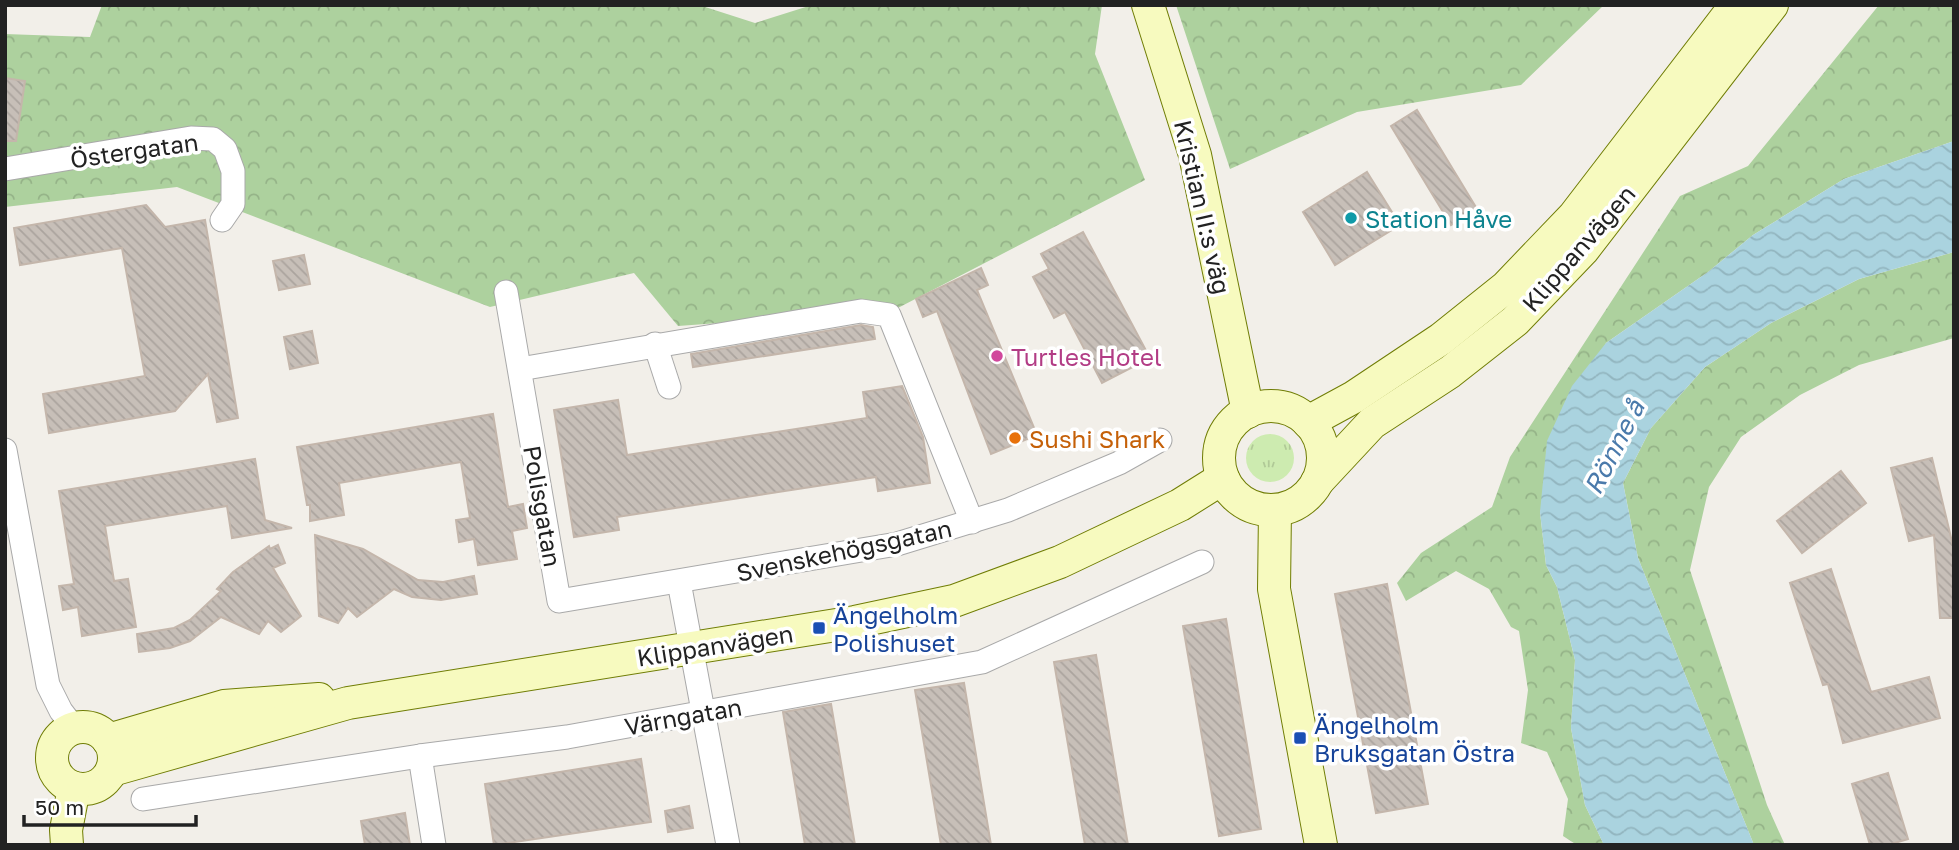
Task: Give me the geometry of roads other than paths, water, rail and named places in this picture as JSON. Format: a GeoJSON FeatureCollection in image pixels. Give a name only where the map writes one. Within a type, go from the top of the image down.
{"type":"FeatureCollection","features":[{"type":"Feature","properties":{"kind":"main road","name":"Kristian II:s väg"},"geometry":{"type":"LineString","coordinates":[[1148,5],[1195,155],[1248,412]]}},
{"type":"Feature","properties":{"kind":"main road","name":"Klippanvägen"},"geometry":{"type":"LineString","coordinates":[[1308,422],[1354,397],[1441,339],[1506,287],[1574,216],[1736,5]]}},
{"type":"Feature","properties":{"kind":"main road","name":"Klippanvägen"},"geometry":{"type":"LineString","coordinates":[[1275,510],[1300,501],[1372,423],[1450,372],[1515,321],[1574,259],[1772,5]]}},
{"type":"Feature","properties":{"kind":"main road"},"geometry":{"type":"LineString","coordinates":[[1317,482],[1323,457],[1316,432],[1308,422],[1286,408],[1260,407],[1248,412],[1228,428],[1222,440],[1219,466],[1229,489],[1249,505],[1275,510],[1274,589],[1321,845]]}},
{"type":"Feature","properties":{"kind":"main road","name":"Klippanvägen"},"geometry":{"type":"LineString","coordinates":[[110,755],[348,703],[855,622],[954,601],[1060,562],[1180,505],[1223,478]]}},
{"type":"Feature","properties":{"kind":"main road"},"geometry":{"type":"LineString","coordinates":[[75,729],[96,730],[110,755],[97,786],[74,788],[59,778],[53,761],[57,743],[75,729]]}},
{"type":"Feature","properties":{"kind":"main road"},"geometry":{"type":"LineString","coordinates":[[67,845],[66,830],[74,788]]}},
{"type":"Feature","properties":{"kind":"street","name":"Östergatan"},"geometry":{"type":"LineString","coordinates":[[5,169],[191,138],[213,139],[225,149],[233,171],[233,204],[222,220]]}},
{"type":"Feature","properties":{"kind":"street","name":"Polisgatan"},"geometry":{"type":"LineString","coordinates":[[506,292],[559,601],[679,582]]}},
{"type":"Feature","properties":{"kind":"street"},"geometry":{"type":"LineString","coordinates":[[520,369],[861,311],[889,314],[972,522]]}},
{"type":"Feature","properties":{"kind":"street"},"geometry":{"type":"LineString","coordinates":[[655,344],[668,387]]}},
{"type":"Feature","properties":{"kind":"street","name":"Svenskehögsgatan"},"geometry":{"type":"LineString","coordinates":[[679,582],[897,544],[972,522],[1070,485],[1160,440]]}},
{"type":"Feature","properties":{"kind":"street"},"geometry":{"type":"LineString","coordinates":[[6,461],[48,685],[61,711],[75,729]]}},
{"type":"Feature","properties":{"kind":"street","name":"Värngatan"},"geometry":{"type":"LineString","coordinates":[[143,799],[420,756],[567,737],[982,662],[1202,562]]}},
{"type":"Feature","properties":{"kind":"street"},"geometry":{"type":"LineString","coordinates":[[679,582],[728,845]]}},
{"type":"Feature","properties":{"kind":"street"},"geometry":{"type":"LineString","coordinates":[[420,756],[434,845]]}},
{"type":"Feature","properties":{"kind":"water","name":"Rönne å"},"geometry":{"type":"Polygon","coordinates":[[[1954,141],[1954,252],[1859,279],[1771,323],[1705,367],[1651,428],[1623,483],[1638,558],[1754,845],[1604,845],[1585,805],[1571,728],[1575,660],[1557,587],[1546,565],[1540,512],[1547,441],[1572,386],[1606,343],[1708,272],[1753,235],[1844,179],[1954,141]]]}},
{"type":"Feature","properties":{"kind":"place","name":"Station Håve"},"geometry":{"type":"Point","coordinates":[1351,218]}},
{"type":"Feature","properties":{"kind":"place","name":"Turtles Hotel"},"geometry":{"type":"Point","coordinates":[997,356]}},
{"type":"Feature","properties":{"kind":"place","name":"Sushi Shark"},"geometry":{"type":"Point","coordinates":[1015,438]}},
{"type":"Feature","properties":{"kind":"place","name":"Ängelholm Polishuset"},"geometry":{"type":"Point","coordinates":[819,628]}},
{"type":"Feature","properties":{"kind":"place","name":"Ängelholm Bruksgatan Östra"},"geometry":{"type":"Point","coordinates":[1300,738]}}]}
